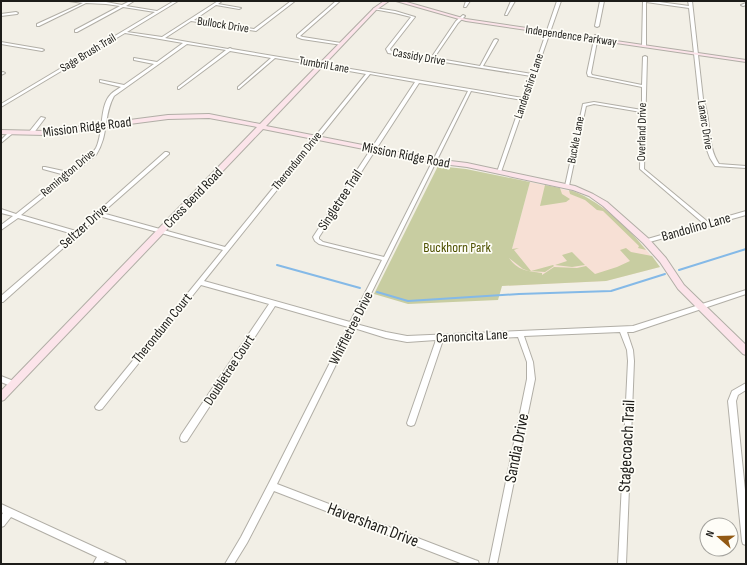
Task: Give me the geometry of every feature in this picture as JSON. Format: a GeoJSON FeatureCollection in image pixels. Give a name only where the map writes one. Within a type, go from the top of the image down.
{"type":"FeatureCollection","features":[{"type":"Feature","properties":{"kind":"street"},"geometry":{"type":"LineString","coordinates":[[71,1],[123,6],[158,12]]}},
{"type":"Feature","properties":{"kind":"street"},"geometry":{"type":"LineString","coordinates":[[76,31],[132,1]]}},
{"type":"Feature","properties":{"kind":"street","name":"Sage Brush Trail"},"geometry":{"type":"LineString","coordinates":[[1,106],[176,1]]}},
{"type":"Feature","properties":{"kind":"street"},"geometry":{"type":"LineString","coordinates":[[163,38],[220,1]]}},
{"type":"Feature","properties":{"kind":"street","name":"Bullock Drive"},"geometry":{"type":"LineString","coordinates":[[190,20],[255,30],[293,1]]}},
{"type":"Feature","properties":{"kind":"street"},"geometry":{"type":"LineString","coordinates":[[338,1],[298,36],[302,38],[340,44]]}},
{"type":"Feature","properties":{"kind":"street","name":"Cross Bend Road"},"geometry":{"type":"LineString","coordinates":[[1,397],[340,44],[375,9],[387,1]]}},
{"type":"Feature","properties":{"kind":"street","name":"Independence Parkway"},"geometry":{"type":"LineString","coordinates":[[398,1],[461,18],[746,60]]}},
{"type":"Feature","properties":{"kind":"street","name":"Independence Parkway"},"geometry":{"type":"LineString","coordinates":[[411,1],[461,18]]}},
{"type":"Feature","properties":{"kind":"street"},"geometry":{"type":"LineString","coordinates":[[465,6],[468,1]]}},
{"type":"Feature","properties":{"kind":"street"},"geometry":{"type":"LineString","coordinates":[[506,14],[513,1]]}},
{"type":"Feature","properties":{"kind":"street","name":"Landershire Lane"},"geometry":{"type":"LineString","coordinates":[[499,172],[559,1]]}},
{"type":"Feature","properties":{"kind":"street"},"geometry":{"type":"LineString","coordinates":[[597,26],[602,1]]}},
{"type":"Feature","properties":{"kind":"street"},"geometry":{"type":"LineString","coordinates":[[644,44],[645,1],[691,6]]}},
{"type":"Feature","properties":{"kind":"street","name":"Lanarc Drive"},"geometry":{"type":"LineString","coordinates":[[690,1],[701,99],[705,106],[711,159],[717,165],[746,167]]}},
{"type":"Feature","properties":{"kind":"street"},"geometry":{"type":"LineString","coordinates":[[38,25],[87,2]]}},
{"type":"Feature","properties":{"kind":"street"},"geometry":{"type":"LineString","coordinates":[[215,4],[239,8]]}},
{"type":"Feature","properties":{"kind":"street","name":"Cassidy Drive"},"geometry":{"type":"LineString","coordinates":[[375,9],[395,12],[413,18],[387,52],[532,75]]}},
{"type":"Feature","properties":{"kind":"street"},"geometry":{"type":"LineString","coordinates":[[1,15],[16,13]]}},
{"type":"Feature","properties":{"kind":"street"},"geometry":{"type":"LineString","coordinates":[[432,60],[461,18]]}},
{"type":"Feature","properties":{"kind":"street","name":"Tumbril Lane"},"geometry":{"type":"LineString","coordinates":[[123,32],[524,99]]}},
{"type":"Feature","properties":{"kind":"street"},"geometry":{"type":"LineString","coordinates":[[596,37],[589,73],[590,76],[643,86]]}},
{"type":"Feature","properties":{"kind":"street"},"geometry":{"type":"LineString","coordinates":[[481,67],[496,40]]}},
{"type":"Feature","properties":{"kind":"street","name":"Remington Drive"},"geometry":{"type":"LineString","coordinates":[[1,228],[89,159],[98,149],[103,138],[109,98],[123,86],[187,42]]}},
{"type":"Feature","properties":{"kind":"street"},"geometry":{"type":"LineString","coordinates":[[1,43],[42,50]]}},
{"type":"Feature","properties":{"kind":"street"},"geometry":{"type":"LineString","coordinates":[[179,88],[230,49]]}},
{"type":"Feature","properties":{"kind":"street","name":"Independence Parkway"},"geometry":{"type":"LineString","coordinates":[[695,52],[746,57]]}},
{"type":"Feature","properties":{"kind":"street"},"geometry":{"type":"LineString","coordinates":[[238,88],[274,57]]}},
{"type":"Feature","properties":{"kind":"street","name":"Overland Drive"},"geometry":{"type":"LineString","coordinates":[[645,57],[642,111],[642,169],[707,224]]}},
{"type":"Feature","properties":{"kind":"street"},"geometry":{"type":"LineString","coordinates":[[135,59],[157,63]]}},
{"type":"Feature","properties":{"kind":"street","name":"Therondunn Drive"},"geometry":{"type":"LineString","coordinates":[[226,249],[369,73]]}},
{"type":"Feature","properties":{"kind":"street"},"geometry":{"type":"LineString","coordinates":[[101,81],[123,86]]}},
{"type":"Feature","properties":{"kind":"street","name":"Singletree Trail"},"geometry":{"type":"LineString","coordinates":[[385,259],[321,243],[316,237],[418,81]]}},
{"type":"Feature","properties":{"kind":"street","name":"Whiffletree Drive"},"geometry":{"type":"LineString","coordinates":[[229,564],[244,540],[272,486],[470,90]]}},
{"type":"Feature","properties":{"kind":"street","name":"Buckle Lane"},"geometry":{"type":"LineString","coordinates":[[567,186],[584,105],[594,103],[642,111]]}},
{"type":"Feature","properties":{"kind":"street","name":"Mission Ridge Road"},"geometry":{"type":"LineString","coordinates":[[1,132],[31,134],[168,117],[199,116],[228,119],[434,161],[567,186],[584,191],[598,198],[646,241],[660,256],[681,287],[746,351]]}},
{"type":"Feature","properties":{"kind":"street"},"geometry":{"type":"LineString","coordinates":[[31,134],[43,118]]}},
{"type":"Feature","properties":{"kind":"street"},"geometry":{"type":"LineString","coordinates":[[1,142],[11,133]]}},
{"type":"Feature","properties":{"kind":"street","name":"Seltzer Drive"},"geometry":{"type":"LineString","coordinates":[[1,300],[167,153]]}},
{"type":"Feature","properties":{"kind":"street"},"geometry":{"type":"LineString","coordinates":[[45,168],[69,174]]}},
{"type":"Feature","properties":{"kind":"street"},"geometry":{"type":"LineString","coordinates":[[1,211],[77,233]]}},
{"type":"Feature","properties":{"kind":"street","name":"Bandolino Lane"},"geometry":{"type":"LineString","coordinates":[[646,241],[746,213]]}},
{"type":"Feature","properties":{"kind":"street"},"geometry":{"type":"LineString","coordinates":[[98,214],[226,249]]}},
{"type":"Feature","properties":{"kind":"street","name":"Therondunn Court"},"geometry":{"type":"LineString","coordinates":[[98,407],[226,249]]}},
{"type":"Feature","properties":{"kind":"street","name":"Canoncita Lane"},"geometry":{"type":"LineString","coordinates":[[200,282],[396,338],[440,338],[623,330],[645,326],[746,292]]}},
{"type":"Feature","properties":{"kind":"street","name":"Doubletree Court"},"geometry":{"type":"LineString","coordinates":[[184,438],[273,303]]}},
{"type":"Feature","properties":{"kind":"street","name":"Stagecoach Trail"},"geometry":{"type":"LineString","coordinates":[[622,564],[631,361],[630,350],[623,330]]}},
{"type":"Feature","properties":{"kind":"street","name":"Sandia Drive"},"geometry":{"type":"LineString","coordinates":[[493,564],[530,379],[530,362],[520,334]]}},
{"type":"Feature","properties":{"kind":"street"},"geometry":{"type":"LineString","coordinates":[[411,423],[440,338]]}},
{"type":"Feature","properties":{"kind":"street"},"geometry":{"type":"LineString","coordinates":[[1,379],[13,384]]}},
{"type":"Feature","properties":{"kind":"street"},"geometry":{"type":"LineString","coordinates":[[746,386],[735,393],[732,402],[746,541]]}},
{"type":"Feature","properties":{"kind":"street","name":"Haversham Drive"},"geometry":{"type":"LineString","coordinates":[[272,486],[475,564]]}},
{"type":"Feature","properties":{"kind":"street"},"geometry":{"type":"LineString","coordinates":[[1,508],[122,564]]}},
{"type":"Feature","properties":{"kind":"street"},"geometry":{"type":"LineString","coordinates":[[1,523],[10,512]]}},
{"type":"Feature","properties":{"kind":"street"},"geometry":{"type":"LineString","coordinates":[[98,564],[103,556]]}},
{"type":"Feature","properties":{"kind":"shaded area"},"geometry":{"type":"Polygon","coordinates":[[[530,182],[570,191],[604,208],[644,247],[660,267],[606,281],[502,286],[530,182]]]}},
{"type":"Feature","properties":{"kind":"green space","name":"Buckhorn Park"},"geometry":{"type":"Polygon","coordinates":[[[438,166],[466,169],[530,182],[512,249],[519,248],[514,250],[531,271],[554,266],[545,272],[529,271],[523,269],[509,258],[516,266],[520,268],[528,271],[532,272],[542,273],[542,275],[554,267],[577,268],[586,266],[595,274],[630,261],[620,250],[626,248],[631,252],[652,256],[660,267],[606,281],[502,286],[498,300],[408,304],[374,294],[438,166]]]}},
{"type":"Feature","properties":{"kind":"green space"},"geometry":{"type":"Polygon","coordinates":[[[545,185],[560,188],[562,194],[570,199],[566,202],[540,206],[545,185]]]}},
{"type":"Feature","properties":{"kind":"green space"},"geometry":{"type":"Polygon","coordinates":[[[569,190],[590,199],[612,215],[646,250],[638,248],[639,246],[603,211],[597,210],[585,200],[570,194],[569,190]]]}},
{"type":"Feature","properties":{"kind":"green space"},"geometry":{"type":"Polygon","coordinates":[[[572,252],[585,265],[572,267],[555,265],[567,261],[562,255],[572,252]]]}},
{"type":"Feature","properties":{"kind":"waterway"},"geometry":{"type":"LineString","coordinates":[[679,270],[746,249]]}},
{"type":"Feature","properties":{"kind":"waterway"},"geometry":{"type":"LineString","coordinates":[[277,265],[360,288]]}},
{"type":"Feature","properties":{"kind":"waterway"},"geometry":{"type":"LineString","coordinates":[[377,292],[408,301],[519,294],[611,291],[665,274]]}}]}
